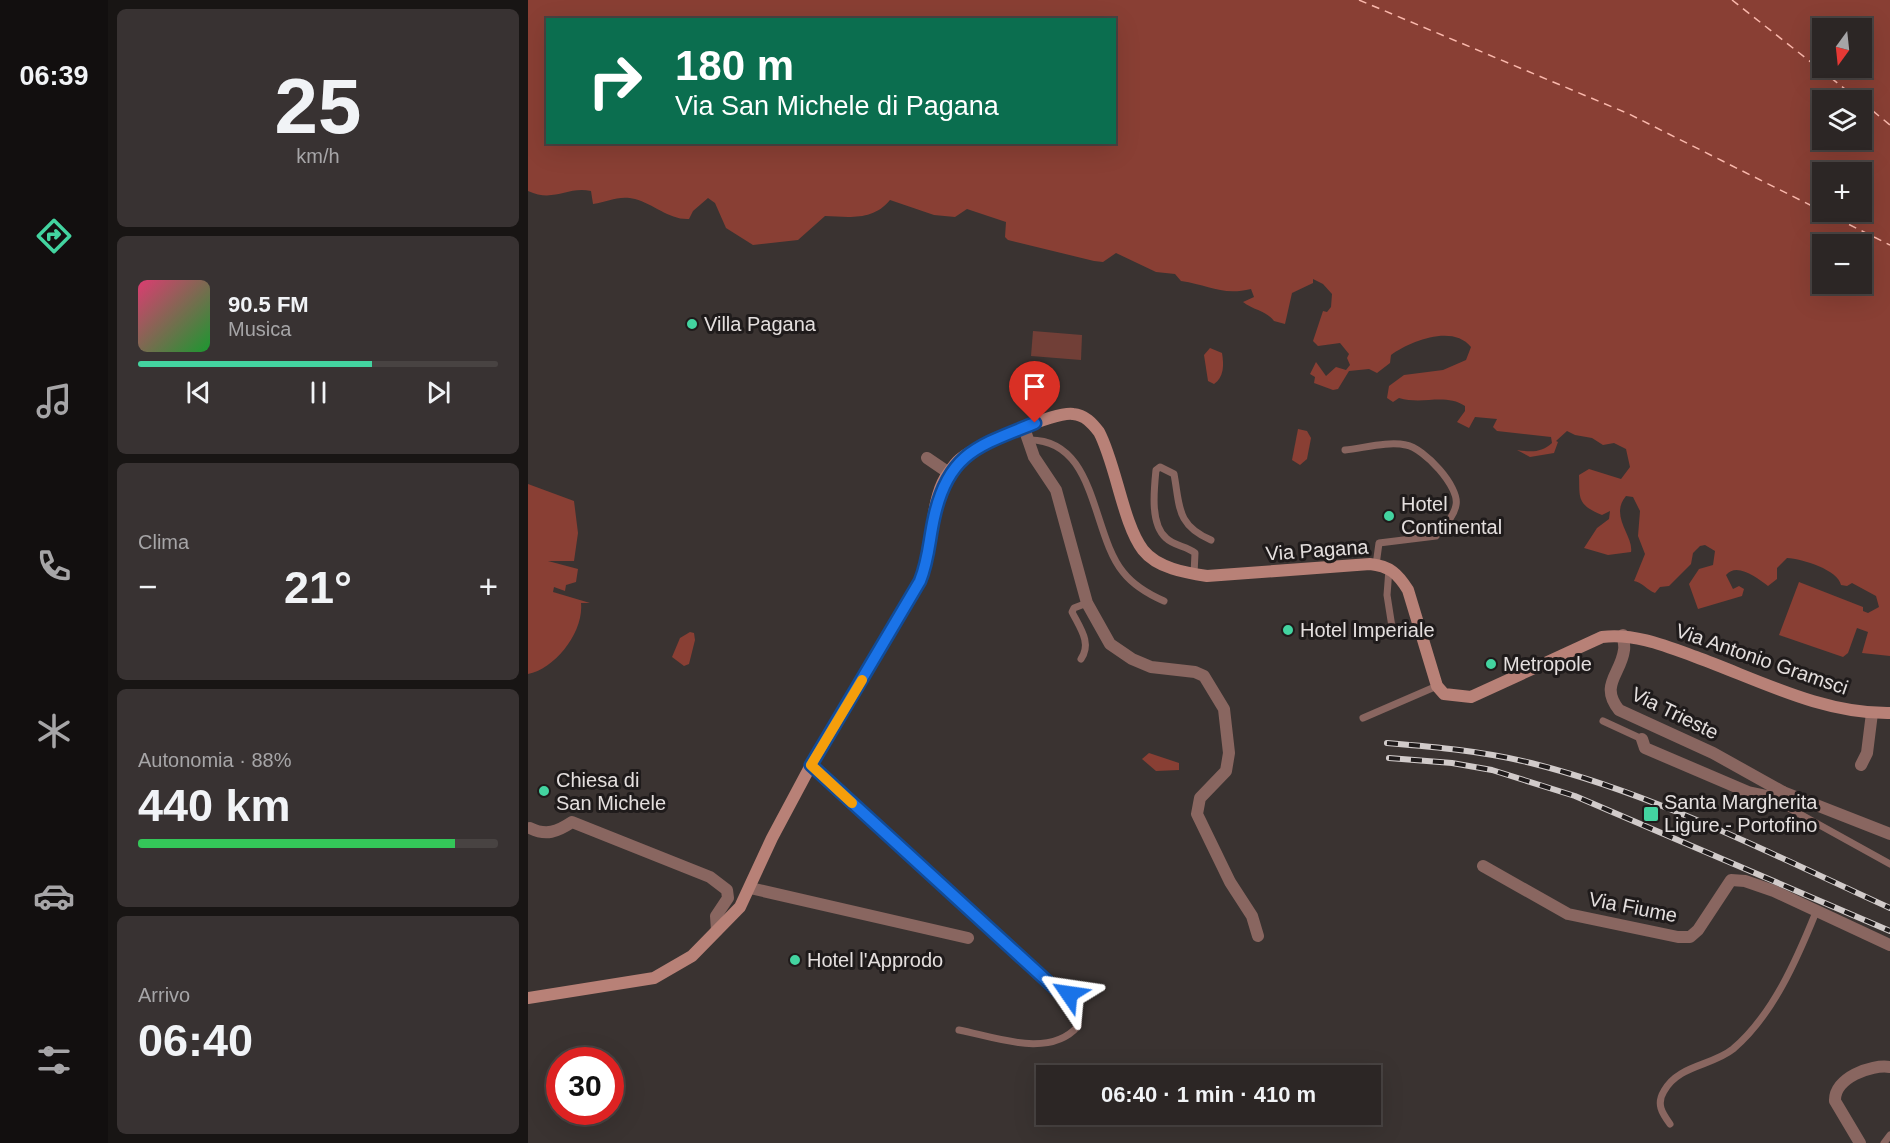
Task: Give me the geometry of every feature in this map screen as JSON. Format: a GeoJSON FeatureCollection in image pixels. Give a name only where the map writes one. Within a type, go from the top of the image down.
{"type":"FeatureCollection","features":[{"type":"Feature","properties":{"kind":"main road","name":"Via Pagana"},"geometry":{"type":"LineString","coordinates":[[949,473],[958,460],[1046,418],[1074,414],[1089,420],[1105,443],[1135,534],[1143,551],[1158,562],[1194,574],[1254,574],[1376,565],[1389,569],[1400,576],[1408,590],[1437,686]]}},
{"type":"Feature","properties":{"kind":"main road"},"geometry":{"type":"LineString","coordinates":[[528,998],[654,978],[692,956],[740,906],[772,838],[811,765],[920,581],[930,551],[934,518],[944,480],[949,473]]}},
{"type":"Feature","properties":{"kind":"main road"},"geometry":{"type":"LineString","coordinates":[[1437,686],[1444,694],[1471,697],[1602,637],[1623,635]]}},
{"type":"Feature","properties":{"kind":"main road","name":"Via Antonio Gramsci"},"geometry":{"type":"LineString","coordinates":[[1623,635],[1671,647],[1815,702],[1844,710],[1890,713]]}},
{"type":"Feature","properties":{"kind":"street"},"geometry":{"type":"LineString","coordinates":[[1024,428],[1034,457],[1056,490],[1087,603],[1099,628],[1117,650],[1150,667],[1195,672],[1204,676],[1214,688],[1224,709],[1229,759],[1221,779],[1200,798],[1197,814],[1230,882],[1252,916],[1258,936]]}},
{"type":"Feature","properties":{"kind":"street"},"geometry":{"type":"LineString","coordinates":[[927,458],[949,473]]}},
{"type":"Feature","properties":{"kind":"street","name":"Via Trieste"},"geometry":{"type":"LineString","coordinates":[[1623,635],[1624,651],[1611,685],[1612,701],[1619,710],[1713,753],[1783,792],[1890,834]]}},
{"type":"Feature","properties":{"kind":"street"},"geometry":{"type":"LineString","coordinates":[[1862,765],[1867,753],[1872,713]]}},
{"type":"Feature","properties":{"kind":"street"},"geometry":{"type":"LineString","coordinates":[[1642,739],[1645,748],[1748,792],[1767,796],[1783,792]]}},
{"type":"Feature","properties":{"kind":"street"},"geometry":{"type":"LineString","coordinates":[[811,765],[1059,992],[1066,995],[1084,992]]}},
{"type":"Feature","properties":{"kind":"street"},"geometry":{"type":"LineString","coordinates":[[531,828],[543,834],[561,830],[572,822],[716,880],[727,890],[728,898],[716,916],[717,930]]}},
{"type":"Feature","properties":{"kind":"street","name":"Via Fiume"},"geometry":{"type":"LineString","coordinates":[[1483,866],[1568,914],[1678,937],[1690,937],[1698,930],[1731,880],[1744,881],[1774,891],[1890,945]]}},
{"type":"Feature","properties":{"kind":"street"},"geometry":{"type":"LineString","coordinates":[[750,888],[968,938]]}},
{"type":"Feature","properties":{"kind":"street"},"geometry":{"type":"LineString","coordinates":[[1860,1143],[1839,1108],[1835,1094],[1842,1082],[1880,1065],[1890,1066]]}},
{"type":"Feature","properties":{"kind":"lane"},"geometry":{"type":"LineString","coordinates":[[1028,440],[1047,442],[1067,454],[1092,495],[1110,551],[1122,572],[1139,588],[1164,602]]}},
{"type":"Feature","properties":{"kind":"lane"},"geometry":{"type":"LineString","coordinates":[[1346,450],[1404,444],[1414,447],[1436,465],[1456,494],[1457,504],[1453,515],[1436,536],[1379,543],[1376,565]]}},
{"type":"Feature","properties":{"kind":"lane"},"geometry":{"type":"LineString","coordinates":[[1194,574],[1195,553],[1166,538],[1156,518],[1156,470],[1160,467],[1174,474],[1180,514],[1187,525],[1211,540]]}},
{"type":"Feature","properties":{"kind":"lane"},"geometry":{"type":"LineString","coordinates":[[1371,636],[1384,634],[1392,627],[1387,595],[1389,569]]}},
{"type":"Feature","properties":{"kind":"lane"},"geometry":{"type":"LineString","coordinates":[[1081,659],[1087,650],[1086,641],[1072,612],[1074,608],[1087,603]]}},
{"type":"Feature","properties":{"kind":"lane"},"geometry":{"type":"LineString","coordinates":[[1363,718],[1437,686]]}},
{"type":"Feature","properties":{"kind":"lane"},"geometry":{"type":"LineString","coordinates":[[1603,721],[1642,739]]}},
{"type":"Feature","properties":{"kind":"lane"},"geometry":{"type":"LineString","coordinates":[[1767,796],[1890,864]]}},
{"type":"Feature","properties":{"kind":"lane"},"geometry":{"type":"LineString","coordinates":[[1670,1124],[1661,1112],[1659,1102],[1664,1090],[1676,1077],[1692,1068],[1718,1060],[1751,1030],[1783,984],[1816,912]]}},
{"type":"Feature","properties":{"kind":"lane"},"geometry":{"type":"LineString","coordinates":[[959,1030],[1024,1043],[1060,1039],[1071,1034],[1078,1026],[1078,1017],[1066,995]]}},
{"type":"Feature","properties":{"kind":"lane"},"geometry":{"type":"LineString","coordinates":[[1884,1143],[1890,1135]]}},
{"type":"Feature","properties":{"kind":"shaded area"},"geometry":{"type":"Polygon","coordinates":[[[528,0],[1890,0],[1890,656],[1862,653],[1868,632],[1857,628],[1848,653],[1843,657],[1779,635],[1799,582],[1863,607],[1863,611],[1868,613],[1879,607],[1876,596],[1852,583],[1847,586],[1841,585],[1827,570],[1810,563],[1787,558],[1777,568],[1777,579],[1768,586],[1747,573],[1731,571],[1726,575],[1733,589],[1739,586],[1744,589],[1742,596],[1698,609],[1689,584],[1699,569],[1713,565],[1715,551],[1705,545],[1700,546],[1693,553],[1691,564],[1669,586],[1660,587],[1655,593],[1634,581],[1645,554],[1638,536],[1640,511],[1633,497],[1626,496],[1621,503],[1620,511],[1631,552],[1608,555],[1584,548],[1597,528],[1609,519],[1610,511],[1602,515],[1584,504],[1580,495],[1579,475],[1589,469],[1621,479],[1630,467],[1626,449],[1614,443],[1603,445],[1592,438],[1567,431],[1556,441],[1558,442],[1554,453],[1530,457],[1517,450],[1544,449],[1552,443],[1551,437],[1497,431],[1493,427],[1497,419],[1475,417],[1469,428],[1457,422],[1465,411],[1465,406],[1450,400],[1399,398],[1393,402],[1387,398],[1389,386],[1404,375],[1443,370],[1466,360],[1471,347],[1463,340],[1443,336],[1420,340],[1391,355],[1390,363],[1377,373],[1369,369],[1349,371],[1338,389],[1333,390],[1314,383],[1315,377],[1310,374],[1316,362],[1326,376],[1336,367],[1346,370],[1350,365],[1347,358],[1349,354],[1340,343],[1318,346],[1313,341],[1323,311],[1327,312],[1331,307],[1332,294],[1323,284],[1313,279],[1313,283],[1292,293],[1285,324],[1274,321],[1268,315],[1243,302],[1254,297],[1251,289],[1223,291],[1181,281],[1175,274],[1156,272],[1116,253],[1103,262],[1094,261],[1008,240],[1005,237],[1006,222],[967,209],[955,217],[934,215],[890,200],[876,212],[868,215],[825,216],[798,240],[753,245],[726,228],[715,203],[708,198],[693,211],[689,219],[682,219],[635,199],[618,198],[593,204],[591,191],[545,195],[528,191],[528,0]]]}},
{"type":"Feature","properties":{"kind":"shaded area"},"geometry":{"type":"Polygon","coordinates":[[[1033,331],[1082,335],[1081,360],[1031,356],[1033,331]]]}},
{"type":"Feature","properties":{"kind":"shaded area"},"geometry":{"type":"Polygon","coordinates":[[[1210,348],[1222,353],[1223,357],[1221,374],[1214,384],[1208,381],[1204,355],[1210,348]]]}},
{"type":"Feature","properties":{"kind":"shaded area"},"geometry":{"type":"Polygon","coordinates":[[[1298,429],[1307,431],[1311,438],[1307,459],[1300,465],[1292,460],[1298,429]]]}},
{"type":"Feature","properties":{"kind":"shaded area"},"geometry":{"type":"Polygon","coordinates":[[[528,484],[574,501],[578,533],[574,561],[548,561],[578,569],[576,582],[566,585],[565,591],[554,587],[553,592],[590,603],[581,603],[578,626],[566,648],[548,665],[528,674],[528,484]]]}},
{"type":"Feature","properties":{"kind":"shaded area"},"geometry":{"type":"Polygon","coordinates":[[[690,632],[694,633],[695,640],[689,664],[684,666],[672,657],[680,638],[690,632]]]}},
{"type":"Feature","properties":{"kind":"shaded area"},"geometry":{"type":"Polygon","coordinates":[[[1149,753],[1179,763],[1179,770],[1156,771],[1142,759],[1149,753]]]}},
{"type":"Feature","properties":{"kind":"ferry route"},"geometry":{"type":"LineString","coordinates":[[1359,0],[1629,114],[1812,206]]}},
{"type":"Feature","properties":{"kind":"ferry route"},"geometry":{"type":"LineString","coordinates":[[1732,0],[1846,90]]}},
{"type":"Feature","properties":{"kind":"ferry route"},"geometry":{"type":"LineString","coordinates":[[1872,110],[1890,125]]}},
{"type":"Feature","properties":{"kind":"ferry route"},"geometry":{"type":"LineString","coordinates":[[1844,222],[1890,245]]}},
{"type":"Feature","properties":{"kind":"railway"},"geometry":{"type":"LineString","coordinates":[[1387,743],[1495,755],[1578,776],[1714,827],[1890,908]]}},
{"type":"Feature","properties":{"kind":"railway"},"geometry":{"type":"LineString","coordinates":[[1389,758],[1452,763],[1492,770],[1575,796],[1890,931]]}},
{"type":"Feature","properties":{"kind":"slow traffic"},"geometry":{"type":"LineString","coordinates":[[852,803],[811,765],[862,680]]}},
{"type":"Feature","properties":{"kind":"place","name":"Villa Pagana"},"geometry":{"type":"Point","coordinates":[692,324]}},
{"type":"Feature","properties":{"kind":"place","name":"Hotel Continental"},"geometry":{"type":"Point","coordinates":[1389,516]}},
{"type":"Feature","properties":{"kind":"place","name":"Hotel Imperiale"},"geometry":{"type":"Point","coordinates":[1288,630]}},
{"type":"Feature","properties":{"kind":"place","name":"Metropole"},"geometry":{"type":"Point","coordinates":[1491,664]}},
{"type":"Feature","properties":{"kind":"place","name":"Chiesa di San Michele"},"geometry":{"type":"Point","coordinates":[544,791]}},
{"type":"Feature","properties":{"kind":"place","name":"Santa Margherita Ligure - Portofino"},"geometry":{"type":"Point","coordinates":[1651,814]}},
{"type":"Feature","properties":{"kind":"place","name":"Hotel l'Approdo"},"geometry":{"type":"Point","coordinates":[795,960]}},
{"type":"Feature","properties":{"kind":"route"},"geometry":{"type":"LineString","coordinates":[[1035,423],[958,460],[944,480],[934,518],[927,565],[920,581],[903,605],[857,690],[811,765],[1059,992],[1069,994]]}}]}
